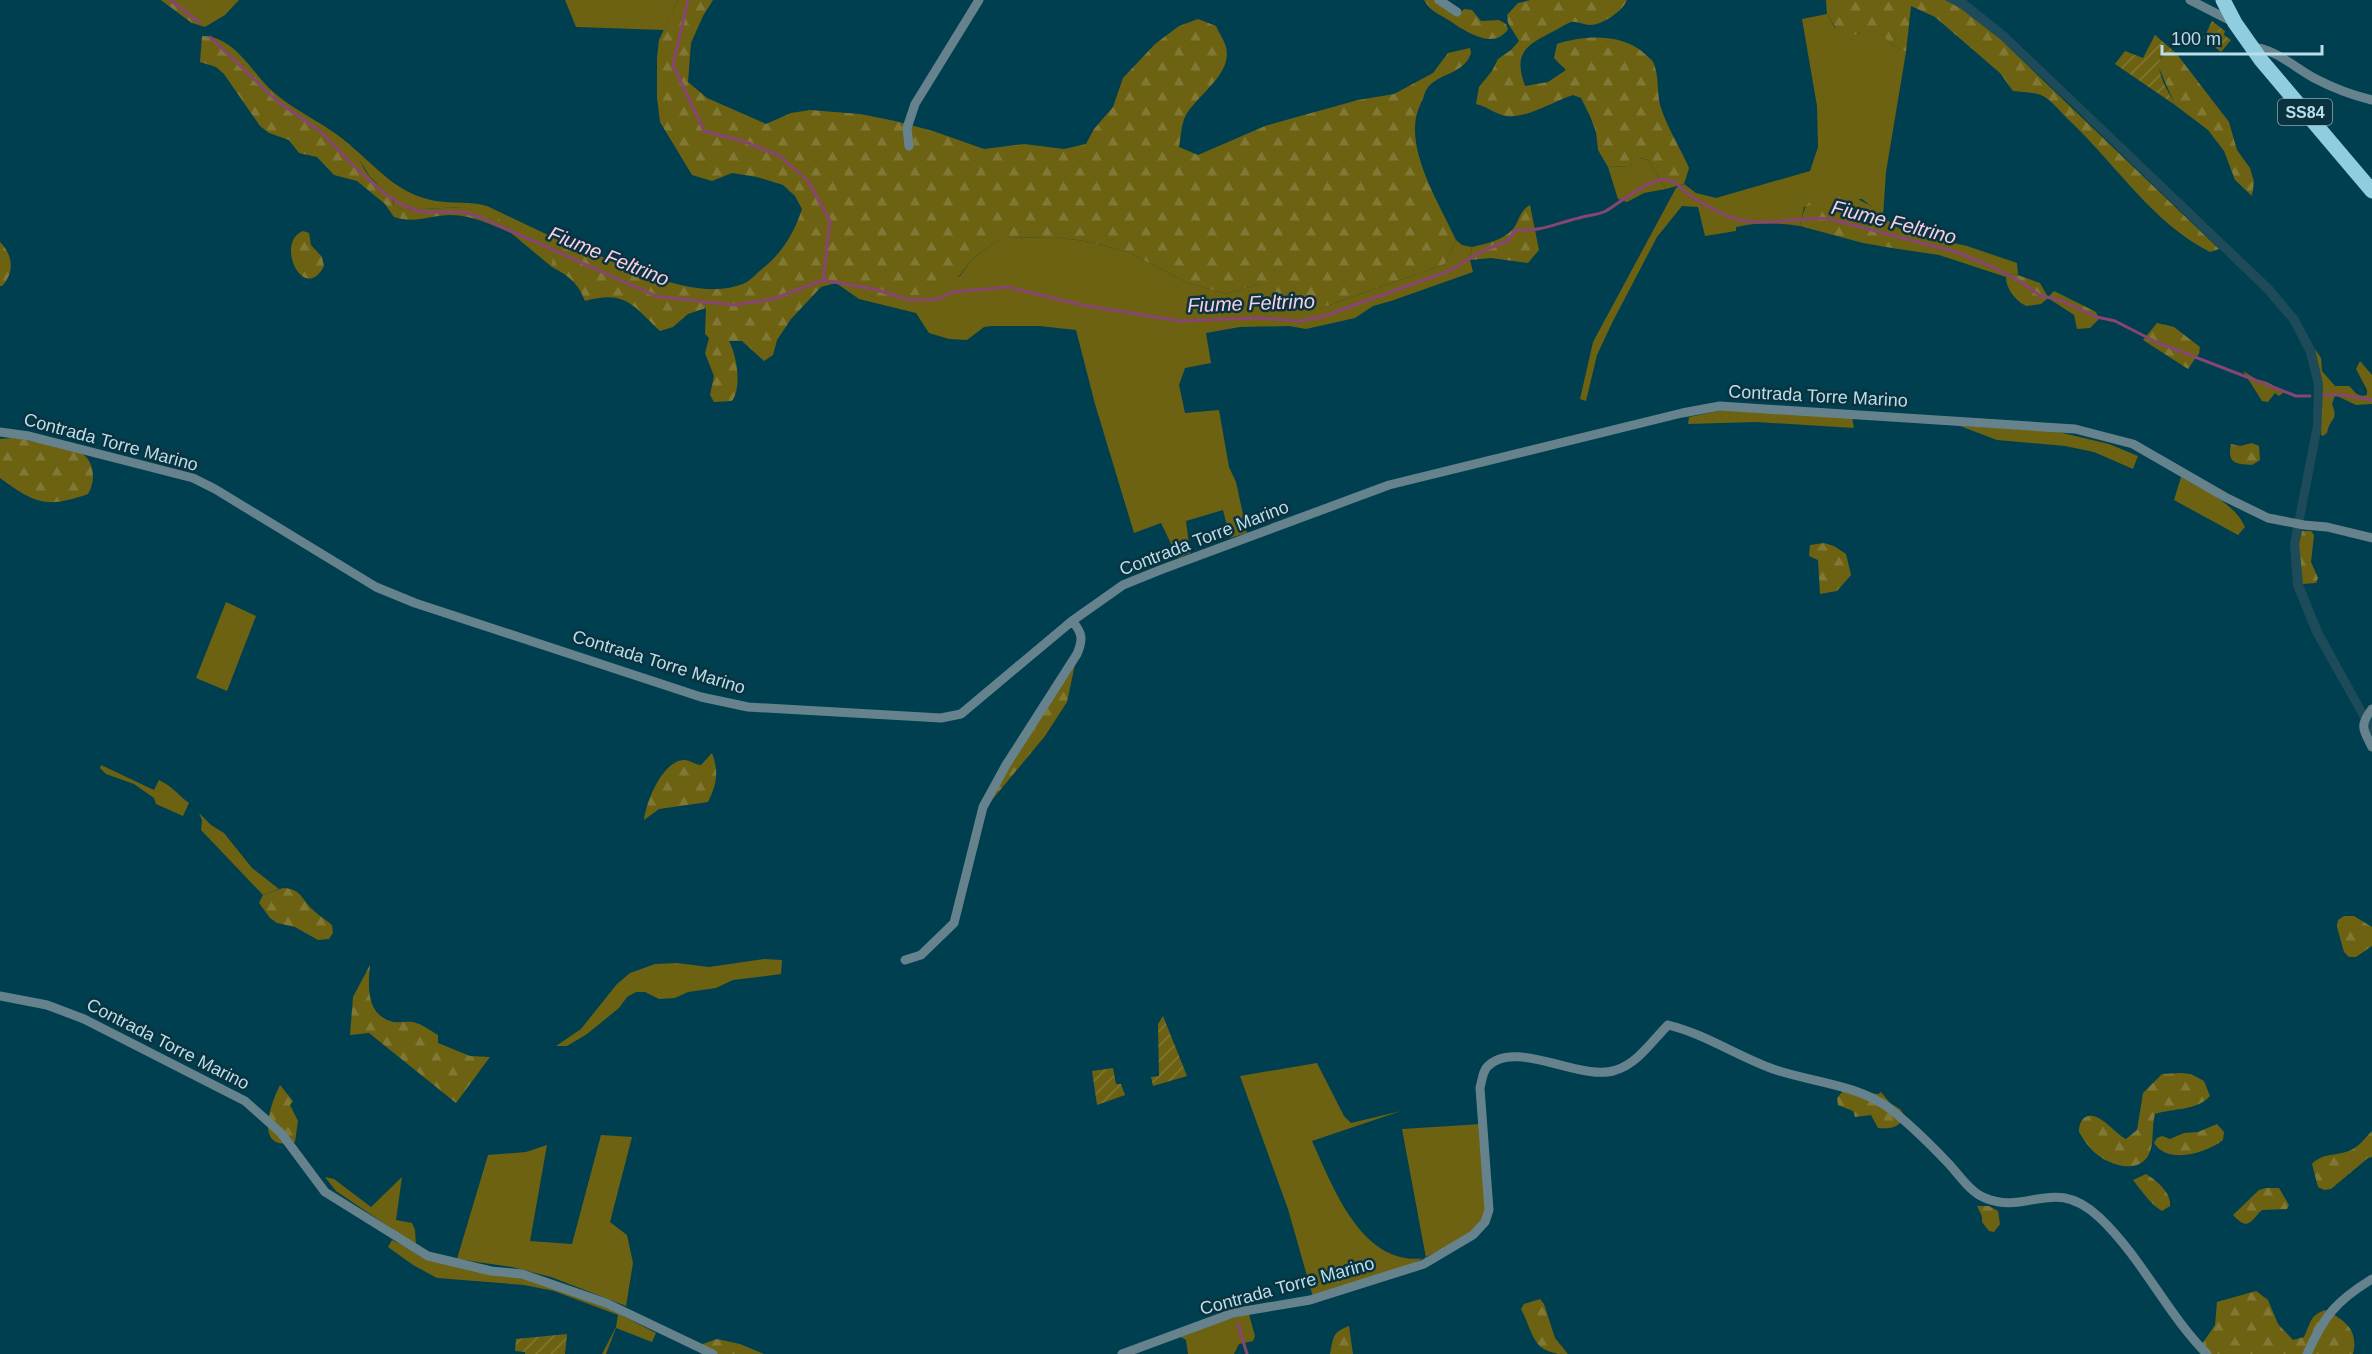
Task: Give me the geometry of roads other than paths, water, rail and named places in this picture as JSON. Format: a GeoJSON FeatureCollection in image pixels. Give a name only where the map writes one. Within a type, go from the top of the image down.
{"type":"FeatureCollection","features":[{"type":"Feature","properties":{"kind":"main road","name":"SS84"},"geometry":{"type":"LineString","coordinates":[[2223,0],[2251,47],[2369,185]]}},
{"type":"Feature","properties":{"kind":"street"},"geometry":{"type":"LineString","coordinates":[[909,146],[907,128],[915,104],[979,0]]}},
{"type":"Feature","properties":{"kind":"street"},"geometry":{"type":"LineString","coordinates":[[1439,0],[1457,12]]}},
{"type":"Feature","properties":{"kind":"street"},"geometry":{"type":"LineString","coordinates":[[2190,0],[2235,23]]}},
{"type":"Feature","properties":{"kind":"street"},"geometry":{"type":"LineString","coordinates":[[2251,47],[2263,47],[2338,89],[2372,100]]}},
{"type":"Feature","properties":{"kind":"street","name":"Contrada Torre Marino"},"geometry":{"type":"LineString","coordinates":[[0,432],[29,436],[193,478],[215,489],[376,587],[425,606],[701,696],[748,706],[940,718],[961,714],[1072,621],[1123,585],[1389,485],[1682,413],[1720,406],[2075,429],[2133,444],[2225,497],[2268,518],[2327,527],[2372,538]]}},
{"type":"Feature","properties":{"kind":"street"},"geometry":{"type":"LineString","coordinates":[[905,960],[921,955],[954,923],[983,807],[1006,765],[1077,654],[1083,640],[1080,629],[1072,621]]}},
{"type":"Feature","properties":{"kind":"street"},"geometry":{"type":"LineString","coordinates":[[2372,709],[2365,718],[2363,729],[2372,747]]}},
{"type":"Feature","properties":{"kind":"street","name":"Contrada Torre Marino"},"geometry":{"type":"LineString","coordinates":[[0,996],[47,1005],[84,1019],[246,1101],[280,1133],[324,1192],[428,1256],[491,1272],[522,1274],[606,1303],[713,1354]]}},
{"type":"Feature","properties":{"kind":"street","name":"Contrada Torre Marino"},"geometry":{"type":"LineString","coordinates":[[1122,1354],[1233,1313],[1310,1300],[1413,1268],[1473,1235],[1485,1222],[1489,1210],[1480,1088],[1483,1073],[1489,1065],[1510,1057],[1596,1074],[1616,1071],[1635,1061],[1668,1025],[1684,1029],[1772,1069],[1870,1097],[1887,1107],[1922,1136],[1982,1197],[2004,1202],[2060,1197],[2070,1198],[2084,1206],[2100,1218],[2120,1241],[2202,1352]]}},
{"type":"Feature","properties":{"kind":"street"},"geometry":{"type":"LineString","coordinates":[[2307,1354],[2331,1311],[2348,1294],[2372,1279]]}},
{"type":"Feature","properties":{"kind":"waterway","name":"Fiume Feltrino"},"geometry":{"type":"LineString","coordinates":[[170,0],[199,22]]}},
{"type":"Feature","properties":{"kind":"waterway"},"geometry":{"type":"LineString","coordinates":[[688,0],[673,65],[704,131],[743,141],[780,156],[808,181],[830,221],[823,280]]}},
{"type":"Feature","properties":{"kind":"waterway","name":"Fiume Feltrino"},"geometry":{"type":"LineString","coordinates":[[210,37],[278,102],[320,131],[386,195],[421,212],[464,212],[484,219],[656,296],[734,305],[773,299],[823,280],[874,289],[910,300],[938,299],[952,292],[1008,287],[1082,305],[1180,321],[1259,318],[1300,321],[1321,317],[1449,271],[1480,252],[1507,241],[1516,230],[1541,228],[1606,211],[1652,182],[1666,179],[1676,183],[1704,204],[1733,218],[1757,222],[1830,219],[1956,252],[1991,266],[2021,282],[2039,295],[2062,301],[2097,317],[2115,321],[2156,342],[2296,396],[2310,396]]}},
{"type":"Feature","properties":{"kind":"waterway","name":"Fiume Feltrino"},"geometry":{"type":"LineString","coordinates":[[2324,395],[2344,395],[2372,400]]}},
{"type":"Feature","properties":{"kind":"waterway"},"geometry":{"type":"LineString","coordinates":[[1238,1324],[1247,1354]]}}]}
